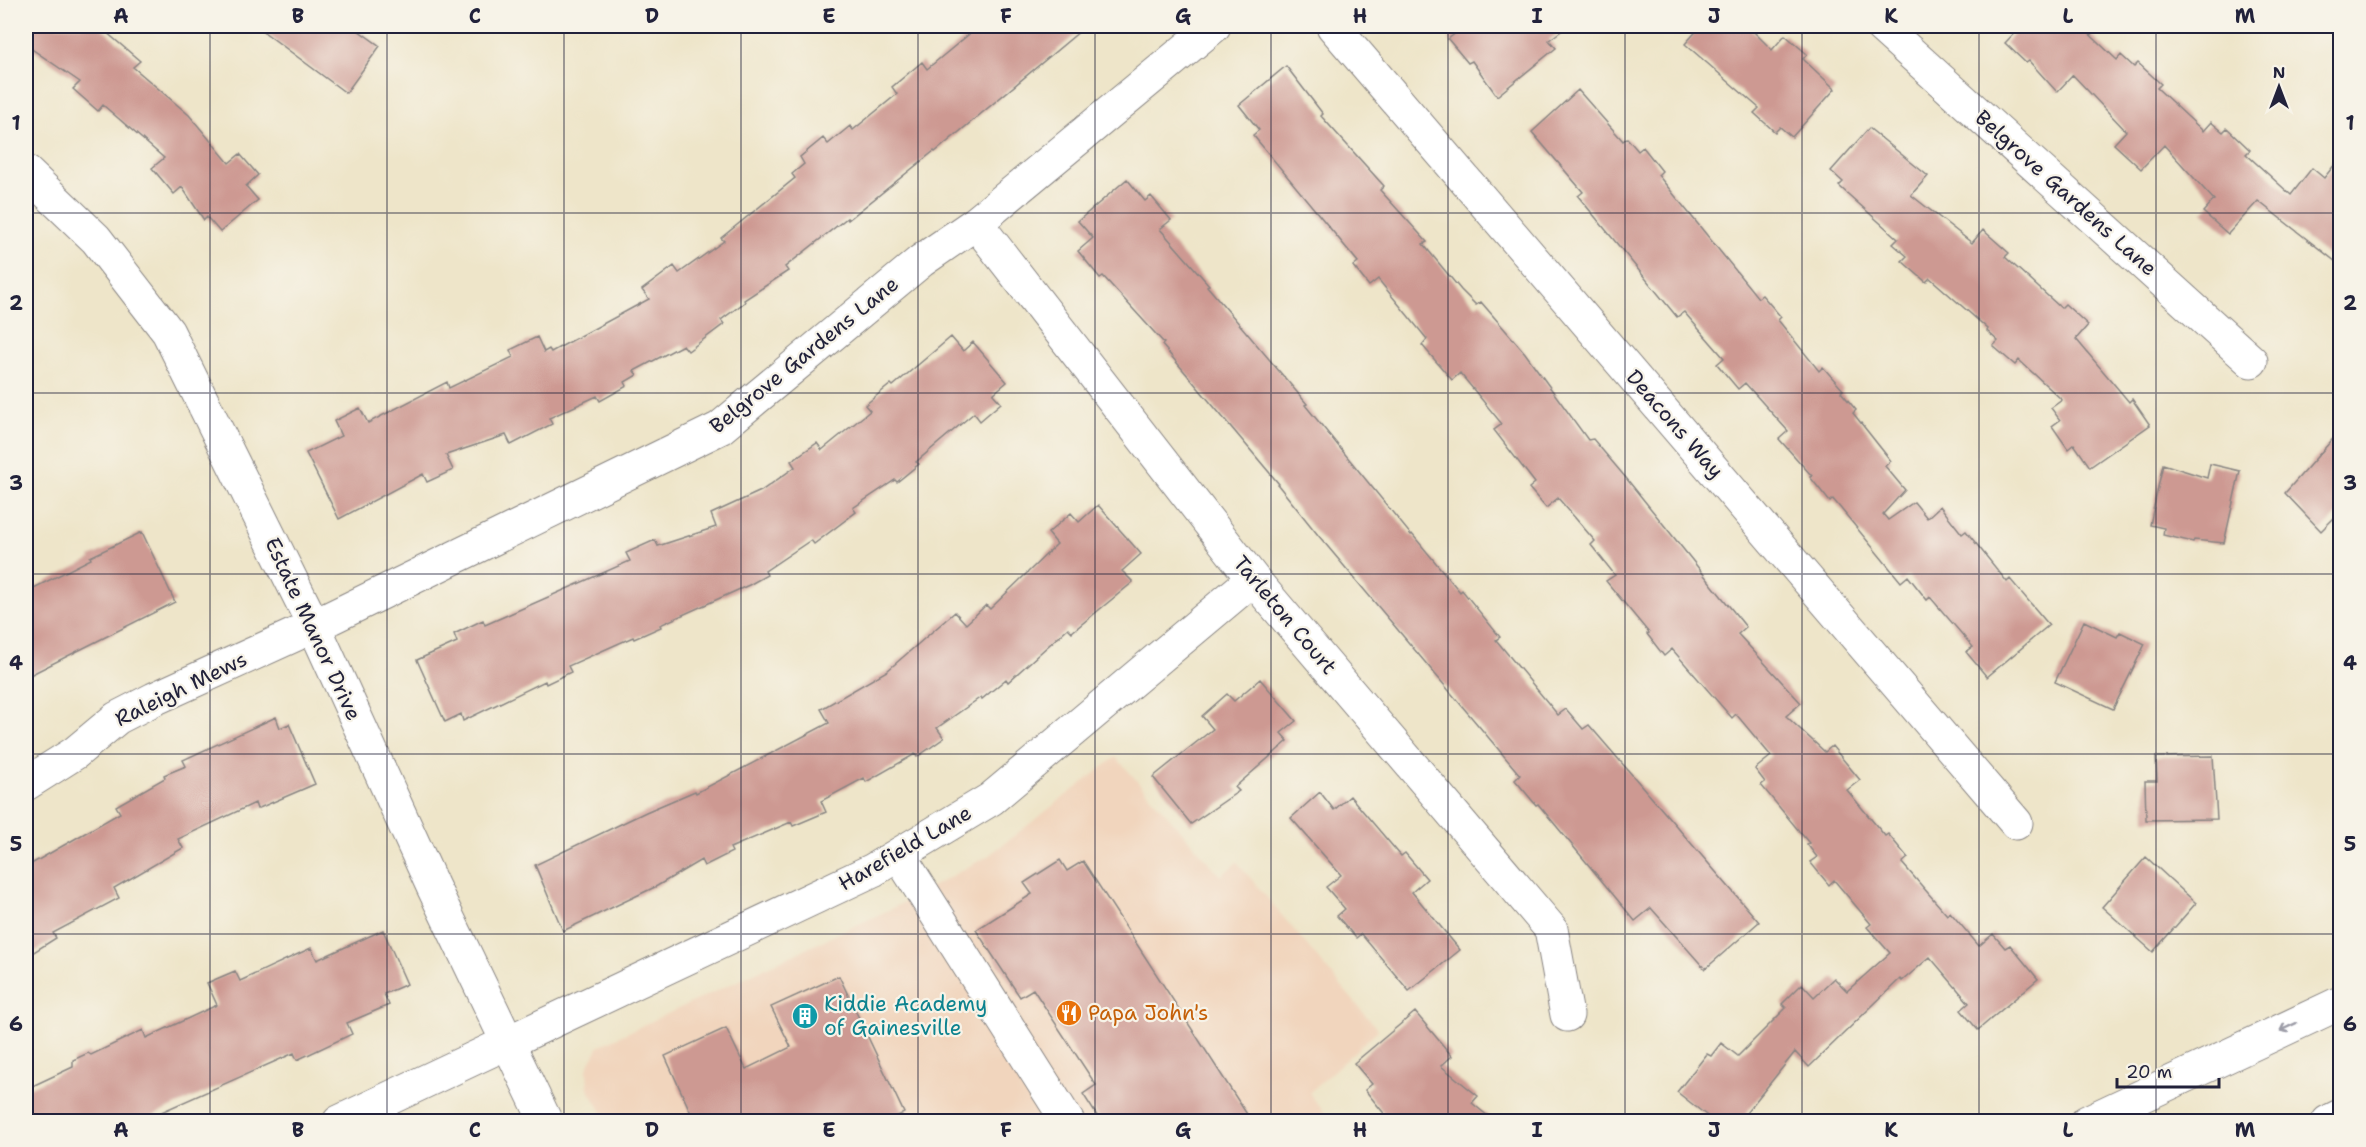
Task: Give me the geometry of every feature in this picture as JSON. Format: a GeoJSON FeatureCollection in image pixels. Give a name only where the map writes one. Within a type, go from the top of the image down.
{"type":"FeatureCollection","features":[{"type":"Feature","properties":{"kind":"street","name":"Belgrove Gardens Lane"},"geometry":{"type":"LineString","coordinates":[[314,626],[720,428],[921,261],[976,224],[1214,26]]}},
{"type":"Feature","properties":{"kind":"street","name":"Deacons Way"},"geometry":{"type":"LineString","coordinates":[[1333,26],[2016,824]]}},
{"type":"Feature","properties":{"kind":"street","name":"Belgrove Gardens Lane"},"geometry":{"type":"LineString","coordinates":[[1881,26],[2251,362]]}},
{"type":"Feature","properties":{"kind":"street","name":"Estate Manor Drive"},"geometry":{"type":"LineString","coordinates":[[26,172],[96,239],[168,332],[314,626],[433,887],[546,1122]]}},
{"type":"Feature","properties":{"kind":"street","name":"Tarleton Court"},"geometry":{"type":"LineString","coordinates":[[976,224],[1253,579],[1551,929],[1567,1015]]}},
{"type":"Feature","properties":{"kind":"street","name":"Harefield Lane"},"geometry":{"type":"LineString","coordinates":[[339,1122],[873,870],[899,855],[991,799],[1253,579]]}},
{"type":"Feature","properties":{"kind":"street","name":"Raleigh Mews"},"geometry":{"type":"LineString","coordinates":[[26,784],[75,753],[117,718],[314,626]]}},
{"type":"Feature","properties":{"kind":"street"},"geometry":{"type":"LineString","coordinates":[[899,855],[1068,1122]]}},
{"type":"Feature","properties":{"kind":"street"},"geometry":{"type":"LineString","coordinates":[[2087,1122],[2340,1003]]}},
{"type":"Feature","properties":{"kind":"street"},"geometry":{"type":"LineString","coordinates":[[2328,1122],[2340,1116]]}},
{"type":"Feature","properties":{"kind":"shaded area"},"geometry":{"type":"Polygon","coordinates":[[[1116,757],[1221,876],[1237,862],[1378,1030],[1309,1093],[1332,1122],[607,1121],[588,1088],[587,1068],[599,1046],[895,907],[988,856],[1116,757]]]}},
{"type":"Feature","properties":{"kind":"building"},"geometry":{"type":"Polygon","coordinates":[[[26,26],[99,26],[140,61],[133,67],[189,115],[229,163],[240,154],[258,175],[246,186],[258,200],[220,232],[207,217],[204,220],[182,187],[174,194],[152,168],[164,158],[103,105],[98,111],[73,89],[80,82],[26,45],[26,26]]]}},
{"type":"Feature","properties":{"kind":"building"},"geometry":{"type":"Polygon","coordinates":[[[256,26],[352,26],[380,46],[346,93],[256,26]]]}},
{"type":"Feature","properties":{"kind":"building"},"geometry":{"type":"Polygon","coordinates":[[[979,26],[1086,26],[935,152],[785,267],[788,271],[744,300],[745,302],[721,320],[724,324],[688,351],[683,345],[634,371],[637,375],[625,382],[627,386],[600,401],[597,396],[549,418],[552,424],[511,445],[506,435],[446,455],[453,470],[427,482],[423,474],[339,519],[306,453],[341,436],[334,421],[360,408],[368,423],[447,382],[449,388],[513,357],[510,350],[537,337],[544,352],[549,349],[551,352],[649,299],[642,290],[674,266],[679,273],[724,241],[721,238],[795,178],[792,174],[804,164],[800,157],[823,138],[828,144],[850,126],[853,130],[897,94],[892,87],[922,62],[927,69],[979,26]]]}},
{"type":"Feature","properties":{"kind":"building"},"geometry":{"type":"Polygon","coordinates":[[[1465,26],[1568,26],[1549,40],[1556,48],[1497,96],[1472,61],[1468,63],[1448,39],[1465,26]]]}},
{"type":"Feature","properties":{"kind":"building"},"geometry":{"type":"Polygon","coordinates":[[[1701,26],[1748,26],[1772,50],[1785,35],[1807,54],[1803,59],[1835,89],[1792,137],[1780,127],[1775,132],[1754,113],[1759,108],[1685,44],[1701,26]]]}},
{"type":"Feature","properties":{"kind":"building"},"geometry":{"type":"Polygon","coordinates":[[[2021,26],[2081,26],[2117,60],[2121,55],[2134,67],[2138,63],[2161,84],[2157,88],[2203,131],[2211,122],[2223,132],[2227,128],[2250,150],[2246,154],[2291,195],[2312,168],[2324,178],[2340,158],[2340,265],[2258,201],[2228,234],[2203,212],[2214,200],[2164,145],[2141,169],[2114,144],[2126,131],[2073,75],[2057,92],[2029,61],[2026,63],[2005,43],[2021,26]]]}},
{"type":"Feature","properties":{"kind":"building"},"geometry":{"type":"Polygon","coordinates":[[[1286,66],[1323,114],[1321,116],[1384,186],[1380,190],[1427,242],[1423,244],[1461,290],[1476,305],[1481,302],[1525,353],[1588,440],[1593,439],[1626,478],[1746,627],[1738,634],[1801,703],[1786,716],[1825,752],[1832,746],[1860,780],[1847,790],[1885,836],[1888,834],[1908,858],[1902,863],[1947,915],[1950,912],[1979,946],[1993,934],[2005,948],[2010,945],[2038,979],[1978,1030],[1961,1010],[1969,1003],[1930,957],[1902,981],[1900,979],[1809,1067],[1795,1052],[1739,1122],[1715,1122],[1677,1092],[1707,1054],[1711,1056],[1721,1043],[1738,1056],[1786,1008],[1782,1004],[1802,984],[1814,997],[1834,978],[1847,991],[1890,953],[1867,927],[1871,924],[1834,880],[1829,885],[1810,862],[1817,857],[1807,844],[1809,843],[1761,785],[1765,782],[1755,769],[1771,756],[1736,714],[1732,718],[1672,649],[1664,656],[1647,634],[1649,633],[1606,581],[1615,575],[1591,545],[1595,541],[1558,498],[1546,508],[1529,488],[1535,483],[1494,430],[1502,424],[1460,373],[1452,380],[1422,345],[1427,339],[1378,279],[1369,286],[1353,266],[1358,262],[1253,135],[1259,130],[1239,105],[1286,66]]]}},
{"type":"Feature","properties":{"kind":"building"},"geometry":{"type":"Polygon","coordinates":[[[1578,90],[1623,141],[1627,138],[1638,151],[1643,147],[1662,171],[1658,175],[1758,298],[1762,295],[1781,317],[1778,320],[1819,371],[1823,367],[1843,390],[1841,392],[1856,410],[1853,413],[1891,461],[1885,466],[1905,490],[1883,514],[1888,520],[1914,502],[1927,518],[1940,506],[1962,534],[1966,531],[2007,582],[2010,579],[2049,625],[1987,677],[1966,652],[1973,647],[1930,597],[1927,600],[1908,576],[1901,582],[1833,499],[1830,502],[1810,477],[1812,476],[1779,439],[1788,431],[1745,383],[1738,389],[1717,364],[1724,358],[1684,312],[1677,317],[1578,196],[1583,192],[1532,132],[1578,90]]]}},
{"type":"Feature","properties":{"kind":"building"},"geometry":{"type":"Polygon","coordinates":[[[1869,128],[1928,176],[1911,195],[1972,243],[1983,230],[2009,253],[2005,257],[2061,308],[2065,304],[2088,325],[2076,339],[2129,402],[2132,399],[2150,425],[2090,467],[2074,444],[2068,449],[2052,426],[2060,420],[2051,408],[2062,400],[2019,360],[2015,365],[1993,346],[1998,341],[1987,331],[1988,329],[1930,278],[1926,282],[1902,261],[1907,256],[1893,244],[1898,239],[1839,186],[1843,182],[1831,171],[1869,128]]]}},
{"type":"Feature","properties":{"kind":"building"},"geometry":{"type":"Polygon","coordinates":[[[1127,179],[1145,201],[1151,196],[1171,220],[1160,229],[1307,404],[1305,405],[1411,535],[1460,592],[1462,590],[1500,637],[1496,640],[1558,715],[1566,709],[1583,729],[1589,725],[1759,922],[1705,969],[1651,908],[1635,921],[1538,804],[1536,805],[1515,780],[1520,775],[1318,535],[1279,484],[1162,345],[1164,343],[1103,276],[1100,278],[1078,251],[1093,238],[1078,221],[1127,179]]]}},
{"type":"Feature","properties":{"kind":"building"},"geometry":{"type":"Polygon","coordinates":[[[951,337],[963,351],[973,342],[1007,382],[993,394],[1001,403],[980,421],[974,413],[916,462],[919,464],[897,482],[895,480],[853,508],[856,512],[814,544],[811,540],[765,571],[767,575],[660,625],[661,627],[568,666],[571,672],[546,684],[545,681],[463,721],[461,714],[445,722],[417,660],[457,642],[454,634],[483,620],[485,625],[630,561],[626,553],[655,540],[658,546],[716,527],[711,514],[761,491],[795,467],[791,461],[817,443],[822,450],[870,411],[865,405],[891,384],[893,386],[951,337]]]}},
{"type":"Feature","properties":{"kind":"building"},"geometry":{"type":"Polygon","coordinates":[[[2340,431],[2340,512],[2321,531],[2285,493],[2340,431]]]}},
{"type":"Feature","properties":{"kind":"building"},"geometry":{"type":"Polygon","coordinates":[[[2163,464],[2207,478],[2210,464],[2240,471],[2224,543],[2194,540],[2193,542],[2163,535],[2164,528],[2150,525],[2163,464]]]}},
{"type":"Feature","properties":{"kind":"building"},"geometry":{"type":"Polygon","coordinates":[[[1098,505],[1141,554],[1122,571],[1133,582],[1072,632],[1068,628],[1008,682],[1006,679],[982,699],[981,697],[937,728],[944,738],[917,757],[915,754],[866,782],[864,778],[821,801],[826,812],[793,826],[791,822],[730,848],[732,852],[704,866],[701,860],[657,886],[563,931],[535,865],[646,812],[695,791],[696,793],[829,723],[821,709],[887,671],[955,612],[966,624],[986,605],[990,609],[1057,544],[1048,533],[1071,513],[1079,522],[1098,505]]]}},
{"type":"Feature","properties":{"kind":"building"},"geometry":{"type":"Polygon","coordinates":[[[142,532],[175,602],[26,677],[26,592],[142,532]]]}},
{"type":"Feature","properties":{"kind":"building"},"geometry":{"type":"Polygon","coordinates":[[[2084,621],[2117,637],[2120,632],[2145,644],[2113,709],[2055,682],[2084,621]]]}},
{"type":"Feature","properties":{"kind":"building"},"geometry":{"type":"Polygon","coordinates":[[[1260,679],[1296,721],[1281,733],[1288,741],[1235,787],[1239,791],[1191,824],[1153,777],[1213,729],[1202,716],[1227,694],[1234,701],[1260,679]]]}},
{"type":"Feature","properties":{"kind":"building"},"geometry":{"type":"Polygon","coordinates":[[[276,717],[280,728],[289,724],[315,784],[257,809],[255,803],[178,839],[183,848],[114,888],[119,898],[53,933],[56,938],[26,957],[26,867],[120,813],[116,806],[165,778],[164,775],[186,766],[183,760],[276,717]]]}},
{"type":"Feature","properties":{"kind":"building"},"geometry":{"type":"Polygon","coordinates":[[[2213,756],[2217,819],[2146,820],[2145,781],[2157,781],[2156,757],[2213,756]]]}},
{"type":"Feature","properties":{"kind":"building"},"geometry":{"type":"Polygon","coordinates":[[[1320,792],[1334,810],[1350,796],[1401,856],[1405,853],[1427,879],[1412,892],[1460,950],[1409,991],[1361,934],[1356,938],[1337,916],[1345,909],[1326,887],[1341,875],[1291,818],[1320,792]]]}},
{"type":"Feature","properties":{"kind":"building"},"geometry":{"type":"Polygon","coordinates":[[[2146,857],[2196,903],[2153,952],[2102,907],[2146,857]]]}},
{"type":"Feature","properties":{"kind":"building"},"geometry":{"type":"Polygon","coordinates":[[[1060,860],[1067,871],[1083,861],[1252,1122],[1101,1122],[1083,1094],[1096,1085],[1033,989],[1020,997],[976,930],[1032,894],[1024,883],[1060,860]]]}},
{"type":"Feature","properties":{"kind":"building"},"geometry":{"type":"Polygon","coordinates":[[[383,930],[407,984],[384,994],[389,1005],[347,1023],[352,1034],[297,1060],[294,1053],[139,1122],[26,1122],[26,1089],[73,1067],[73,1060],[88,1053],[91,1055],[143,1030],[146,1038],[217,1005],[207,983],[235,971],[240,981],[311,948],[317,960],[383,930]]]}},
{"type":"Feature","properties":{"kind":"building","name":"Kiddie Academy of Gainesville"},"geometry":{"type":"Polygon","coordinates":[[[839,976],[904,1113],[885,1122],[695,1122],[665,1056],[726,1028],[746,1069],[791,1047],[771,1007],[839,976]]]}},
{"type":"Feature","properties":{"kind":"building"},"geometry":{"type":"Polygon","coordinates":[[[1415,1012],[1452,1056],[1441,1066],[1478,1096],[1472,1103],[1495,1122],[1391,1122],[1365,1090],[1372,1084],[1354,1063],[1415,1012]]]}},
{"type":"Feature","properties":{"kind":"place","name":"Papa John's"},"geometry":{"type":"Point","coordinates":[1069,1013]}},
{"type":"Feature","properties":{"kind":"place","name":"Kiddie Academy of Gainesville"},"geometry":{"type":"Point","coordinates":[805,1016]}}]}
